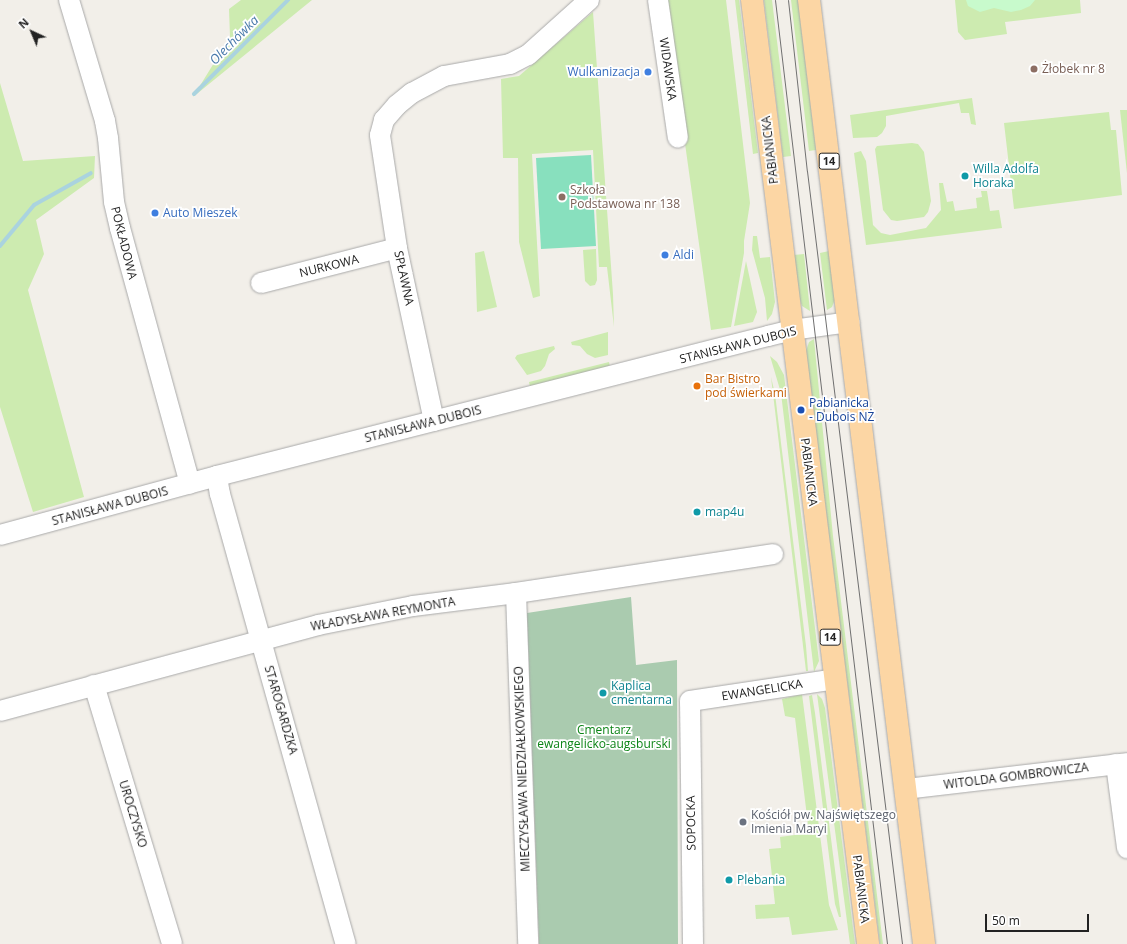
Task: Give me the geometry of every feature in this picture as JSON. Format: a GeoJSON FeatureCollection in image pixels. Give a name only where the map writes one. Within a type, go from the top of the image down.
{"type":"FeatureCollection","features":[{"type":"Feature","properties":{"kind":"main road","name":"PABIANICKA"},"geometry":{"type":"LineString","coordinates":[[752,0],[868,944]]}},
{"type":"Feature","properties":{"kind":"main road","name":"14"},"geometry":{"type":"LineString","coordinates":[[809,0],[924,944]]}},
{"type":"Feature","properties":{"kind":"street","name":"POKŁADOWA"},"geometry":{"type":"LineString","coordinates":[[69,0],[105,121],[114,202],[120,228],[190,484]]}},
{"type":"Feature","properties":{"kind":"street","name":"SPŁAWNA"},"geometry":{"type":"LineString","coordinates":[[434,421],[397,248],[380,135],[384,120],[396,105],[412,93],[444,76],[510,64],[528,55],[589,0]]}},
{"type":"Feature","properties":{"kind":"street","name":"WIDAWSKA"},"geometry":{"type":"LineString","coordinates":[[658,0],[678,138]]}},
{"type":"Feature","properties":{"kind":"street","name":"NURKOWA"},"geometry":{"type":"LineString","coordinates":[[260,283],[397,248]]}},
{"type":"Feature","properties":{"kind":"street","name":"STANISŁAWA DUBOIS"},"geometry":{"type":"LineString","coordinates":[[0,535],[216,476],[792,330],[849,322]]}},
{"type":"Feature","properties":{"kind":"street","name":"STAROGARDZKA"},"geometry":{"type":"LineString","coordinates":[[216,476],[346,944]]}},
{"type":"Feature","properties":{"kind":"street","name":"WŁADYSŁAWA REYMONTA"},"geometry":{"type":"LineString","coordinates":[[0,711],[318,625],[413,606],[516,593],[774,554]]}},
{"type":"Feature","properties":{"kind":"street","name":"MIECZYSŁAWA NIEDZIAŁKOWSKIEGO"},"geometry":{"type":"LineString","coordinates":[[516,593],[528,944]]}},
{"type":"Feature","properties":{"kind":"street","name":"EWANGELICKA"},"geometry":{"type":"LineString","coordinates":[[690,701],[835,679]]}},
{"type":"Feature","properties":{"kind":"street","name":"UROCZYSKO"},"geometry":{"type":"LineString","coordinates":[[94,685],[172,944]]}},
{"type":"Feature","properties":{"kind":"street","name":"SOPOCKA"},"geometry":{"type":"LineString","coordinates":[[690,701],[693,944]]}},
{"type":"Feature","properties":{"kind":"street","name":"WITOLDA GOMBROWICZA"},"geometry":{"type":"LineString","coordinates":[[906,789],[1122,764]]}},
{"type":"Feature","properties":{"kind":"street"},"geometry":{"type":"LineString","coordinates":[[1122,764],[1127,848]]}},
{"type":"Feature","properties":{"kind":"green space"},"geometry":{"type":"Polygon","coordinates":[[[241,0],[312,0],[193,97],[230,37],[229,9],[241,0]]]}},
{"type":"Feature","properties":{"kind":"green space"},"geometry":{"type":"Polygon","coordinates":[[[665,0],[726,0],[750,203],[744,241],[744,253],[731,327],[711,330],[665,0]]]}},
{"type":"Feature","properties":{"kind":"green space"},"geometry":{"type":"Polygon","coordinates":[[[735,0],[739,0],[758,153],[753,154],[735,0]]]}},
{"type":"Feature","properties":{"kind":"green space"},"geometry":{"type":"Polygon","coordinates":[[[764,0],[772,0],[791,156],[783,157],[764,0]]]}},
{"type":"Feature","properties":{"kind":"green space"},"geometry":{"type":"Polygon","coordinates":[[[791,0],[798,0],[816,150],[809,151],[791,0]]]}},
{"type":"Feature","properties":{"kind":"green space"},"geometry":{"type":"Polygon","coordinates":[[[955,0],[1080,0],[1081,13],[1005,22],[1007,34],[965,40],[958,32],[955,0]]]}},
{"type":"Feature","properties":{"kind":"green space"},"geometry":{"type":"Polygon","coordinates":[[[966,0],[1035,0],[1030,6],[1021,10],[1011,12],[994,8],[980,12],[968,6],[966,0]]]}},
{"type":"Feature","properties":{"kind":"green space"},"geometry":{"type":"Polygon","coordinates":[[[593,12],[614,327],[607,267],[599,267],[593,150],[532,154],[540,296],[533,298],[519,242],[518,158],[503,158],[501,79],[519,76],[593,12]]]}},
{"type":"Feature","properties":{"kind":"green space"},"geometry":{"type":"Polygon","coordinates":[[[0,83],[23,161],[95,156],[94,178],[36,220],[44,254],[28,290],[84,497],[33,512],[0,407],[0,83]]]}},
{"type":"Feature","properties":{"kind":"green space"},"geometry":{"type":"Polygon","coordinates":[[[972,98],[976,125],[971,124],[969,113],[961,113],[959,103],[886,116],[886,126],[882,133],[877,137],[853,138],[850,115],[972,98]]]}},
{"type":"Feature","properties":{"kind":"green space"},"geometry":{"type":"Polygon","coordinates":[[[1120,110],[1127,110],[1127,173],[1120,110]]]}},
{"type":"Feature","properties":{"kind":"green space"},"geometry":{"type":"Polygon","coordinates":[[[1109,112],[1111,130],[1116,130],[1122,195],[1014,209],[1004,123],[1109,112]]]}},
{"type":"Feature","properties":{"kind":"green space"},"geometry":{"type":"Polygon","coordinates":[[[912,143],[918,144],[924,152],[931,201],[928,212],[924,217],[897,221],[891,220],[883,210],[875,149],[877,146],[912,143]]]}},
{"type":"Feature","properties":{"kind":"green space"},"geometry":{"type":"Polygon","coordinates":[[[861,151],[866,161],[873,225],[881,233],[890,235],[926,228],[941,210],[939,183],[943,183],[947,202],[953,201],[955,211],[977,208],[976,198],[982,197],[981,191],[987,191],[990,211],[999,210],[1002,228],[866,245],[854,153],[861,151]]]}},
{"type":"Feature","properties":{"kind":"green space"},"geometry":{"type":"Polygon","coordinates":[[[591,155],[596,246],[541,249],[536,158],[591,155]]]}},
{"type":"Feature","properties":{"kind":"green space"},"geometry":{"type":"Polygon","coordinates":[[[753,236],[757,236],[760,258],[770,257],[775,302],[772,314],[767,321],[765,298],[752,250],[753,236]]]}},
{"type":"Feature","properties":{"kind":"green space"},"geometry":{"type":"Polygon","coordinates":[[[596,249],[597,280],[595,285],[590,286],[585,281],[583,250],[596,249]]]}},
{"type":"Feature","properties":{"kind":"green space"},"geometry":{"type":"Polygon","coordinates":[[[484,251],[497,307],[477,312],[475,253],[484,251]]]}},
{"type":"Feature","properties":{"kind":"green space"},"geometry":{"type":"Polygon","coordinates":[[[829,251],[835,299],[832,307],[827,310],[820,253],[829,251]]]}},
{"type":"Feature","properties":{"kind":"green space"},"geometry":{"type":"Polygon","coordinates":[[[804,254],[810,311],[802,306],[800,300],[794,255],[804,254]]]}},
{"type":"Feature","properties":{"kind":"green space"},"geometry":{"type":"Polygon","coordinates":[[[746,261],[757,312],[753,322],[734,326],[746,261]]]}},
{"type":"Feature","properties":{"kind":"green space"},"geometry":{"type":"Polygon","coordinates":[[[608,332],[608,355],[595,358],[587,354],[580,346],[572,345],[571,342],[608,332]]]}},
{"type":"Feature","properties":{"kind":"green space"},"geometry":{"type":"Polygon","coordinates":[[[814,339],[833,536],[883,944],[880,944],[806,351],[809,342],[814,339]]]}},
{"type":"Feature","properties":{"kind":"green space"},"geometry":{"type":"Polygon","coordinates":[[[554,346],[555,349],[549,354],[545,366],[541,371],[527,375],[515,358],[517,355],[554,346]]]}},
{"type":"Feature","properties":{"kind":"green space"},"geometry":{"type":"Polygon","coordinates":[[[770,356],[777,362],[784,375],[819,661],[814,672],[781,393],[770,356]]]}},
{"type":"Feature","properties":{"kind":"green space"},"geometry":{"type":"Polygon","coordinates":[[[609,362],[610,367],[530,387],[529,382],[609,362]]]}},
{"type":"Feature","properties":{"kind":"green space"},"geometry":{"type":"Polygon","coordinates":[[[771,377],[775,394],[808,671],[806,671],[771,377]]]}},
{"type":"Feature","properties":{"kind":"green space","name":"Cmentarz ewangelicko-augsburski"},"geometry":{"type":"Polygon","coordinates":[[[631,597],[636,665],[677,660],[678,944],[539,944],[527,613],[631,597]]]}},
{"type":"Feature","properties":{"kind":"green space"},"geometry":{"type":"Polygon","coordinates":[[[802,694],[829,905],[838,930],[792,935],[789,917],[756,919],[755,905],[775,904],[769,849],[781,848],[780,837],[809,833],[795,718],[785,716],[782,699],[802,694]]]}},
{"type":"Feature","properties":{"kind":"green space"},"geometry":{"type":"Polygon","coordinates":[[[817,694],[822,699],[825,708],[855,944],[850,944],[817,694]]]}},
{"type":"Feature","properties":{"kind":"green space"},"geometry":{"type":"Polygon","coordinates":[[[812,695],[841,917],[839,917],[835,904],[809,696],[812,695]]]}},
{"type":"Feature","properties":{"kind":"waterway","name":"Olechówka"},"geometry":{"type":"LineString","coordinates":[[194,94],[288,0]]}},
{"type":"Feature","properties":{"kind":"waterway","name":"Olechówka"},"geometry":{"type":"LineString","coordinates":[[0,246],[34,205],[91,173]]}},
{"type":"Feature","properties":{"kind":"tram line"},"geometry":{"type":"LineString","coordinates":[[775,0],[887,944]]}},
{"type":"Feature","properties":{"kind":"tram line"},"geometry":{"type":"LineString","coordinates":[[788,0],[807,171],[902,944]]}},
{"type":"Feature","properties":{"kind":"place","name":"Żłobek nr 8"},"geometry":{"type":"Point","coordinates":[1034,69]}},
{"type":"Feature","properties":{"kind":"place","name":"Wulkanizacja"},"geometry":{"type":"Point","coordinates":[648,72]}},
{"type":"Feature","properties":{"kind":"place","name":"Willa Adolfa Horaka"},"geometry":{"type":"Point","coordinates":[965,176]}},
{"type":"Feature","properties":{"kind":"place","name":"Szkoła Podstawowa nr 138"},"geometry":{"type":"Point","coordinates":[562,197]}},
{"type":"Feature","properties":{"kind":"place","name":"Auto Mieszek"},"geometry":{"type":"Point","coordinates":[155,213]}},
{"type":"Feature","properties":{"kind":"place","name":"Aldi"},"geometry":{"type":"Point","coordinates":[665,255]}},
{"type":"Feature","properties":{"kind":"place","name":"Bar Bistro pod świerkami"},"geometry":{"type":"Point","coordinates":[697,386]}},
{"type":"Feature","properties":{"kind":"place","name":"Pabianicka - Dubois NŻ"},"geometry":{"type":"Point","coordinates":[801,410]}},
{"type":"Feature","properties":{"kind":"place","name":"map4u"},"geometry":{"type":"Point","coordinates":[697,512]}},
{"type":"Feature","properties":{"kind":"place","name":"Kaplica cmentarna"},"geometry":{"type":"Point","coordinates":[603,693]}},
{"type":"Feature","properties":{"kind":"place","name":"Kościół pw. Najświętszego Imienia Maryi"},"geometry":{"type":"Point","coordinates":[743,822]}},
{"type":"Feature","properties":{"kind":"place","name":"Plebania"},"geometry":{"type":"Point","coordinates":[729,880]}}]}
